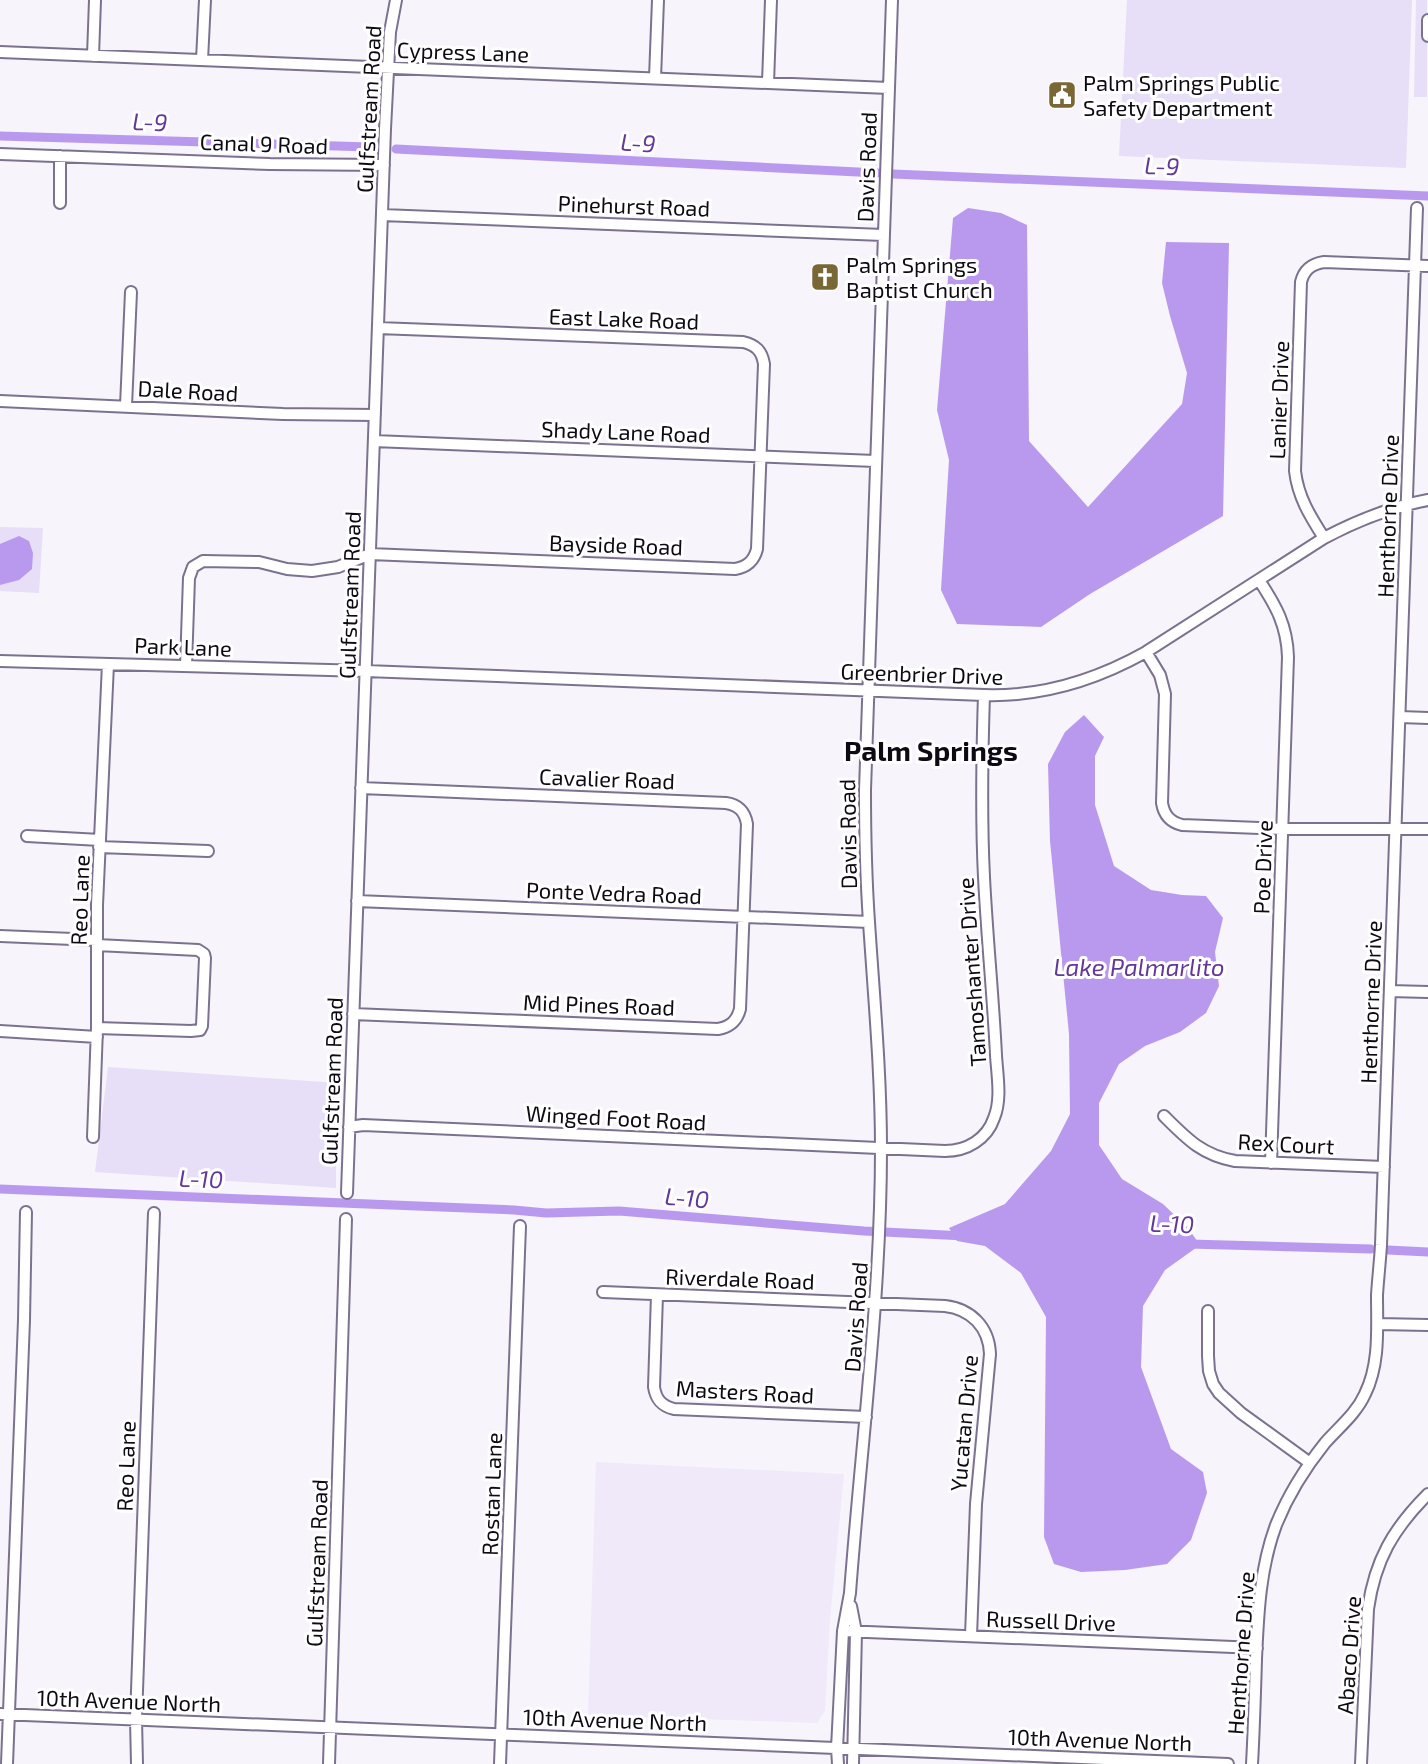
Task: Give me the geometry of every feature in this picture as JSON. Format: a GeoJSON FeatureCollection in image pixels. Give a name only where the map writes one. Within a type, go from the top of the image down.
{"type":"FeatureCollection","features":[{"type":"Feature","properties":{"kind":"street"},"geometry":{"type":"LineString","coordinates":[[93,56],[95,0]]}},
{"type":"Feature","properties":{"kind":"street"},"geometry":{"type":"LineString","coordinates":[[202,60],[204,0]]}},
{"type":"Feature","properties":{"kind":"street","name":"Gulfstream Road"},"geometry":{"type":"LineString","coordinates":[[347,1193],[384,165],[390,32],[396,0]]}},
{"type":"Feature","properties":{"kind":"street"},"geometry":{"type":"LineString","coordinates":[[655,78],[658,0]]}},
{"type":"Feature","properties":{"kind":"street"},"geometry":{"type":"LineString","coordinates":[[768,83],[771,0]]}},
{"type":"Feature","properties":{"kind":"street","name":"Davis Road"},"geometry":{"type":"LineString","coordinates":[[838,1764],[843,1631],[850,1593],[880,1239],[881,1148],[877,1020],[869,922],[865,790],[892,0]]}},
{"type":"Feature","properties":{"kind":"street"},"geometry":{"type":"LineString","coordinates":[[1428,20],[1428,36]]}},
{"type":"Feature","properties":{"kind":"street","name":"Cypress Lane"},"geometry":{"type":"LineString","coordinates":[[0,52],[889,88]]}},
{"type":"Feature","properties":{"kind":"street","name":"Canal 9 Road"},"geometry":{"type":"LineString","coordinates":[[0,154],[270,164],[384,165]]}},
{"type":"Feature","properties":{"kind":"street"},"geometry":{"type":"LineString","coordinates":[[60,156],[60,203]]}},
{"type":"Feature","properties":{"kind":"street","name":"Henthorne Drive"},"geometry":{"type":"LineString","coordinates":[[1252,1764],[1259,1598],[1269,1547],[1286,1503],[1310,1463],[1326,1442],[1352,1416],[1366,1393],[1374,1366],[1378,1324],[1377,1295],[1384,1167],[1417,208]]}},
{"type":"Feature","properties":{"kind":"street","name":"Pinehurst Road"},"geometry":{"type":"LineString","coordinates":[[382,215],[884,235]]}},
{"type":"Feature","properties":{"kind":"street","name":"Lanier Drive"},"geometry":{"type":"LineString","coordinates":[[1324,538],[1305,508],[1295,471],[1301,282],[1306,270],[1317,263],[1415,266]]}},
{"type":"Feature","properties":{"kind":"street"},"geometry":{"type":"LineString","coordinates":[[1415,266],[1428,266]]}},
{"type":"Feature","properties":{"kind":"street"},"geometry":{"type":"LineString","coordinates":[[126,406],[132,292]]}},
{"type":"Feature","properties":{"kind":"street","name":"East Lake Road"},"geometry":{"type":"LineString","coordinates":[[378,328],[750,344],[760,352],[764,364],[760,456]]}},
{"type":"Feature","properties":{"kind":"street","name":"Dale Road"},"geometry":{"type":"LineString","coordinates":[[0,401],[283,414],[375,415]]}},
{"type":"Feature","properties":{"kind":"street","name":"Shady Lane Road"},"geometry":{"type":"LineString","coordinates":[[374,441],[875,461]]}},
{"type":"Feature","properties":{"kind":"street","name":"Bayside Road"},"geometry":{"type":"LineString","coordinates":[[370,554],[741,568],[752,561],[757,549],[760,456]]}},
{"type":"Feature","properties":{"kind":"street","name":"Greenbrier Drive"},"geometry":{"type":"LineString","coordinates":[[366,671],[984,695],[1011,695],[1060,688],[1102,674],[1146,652],[1324,538],[1353,523],[1407,504],[1428,500]]}},
{"type":"Feature","properties":{"kind":"street"},"geometry":{"type":"LineString","coordinates":[[186,666],[189,578],[190,572],[198,563],[203,561],[259,562],[287,569],[312,571],[338,567],[370,554]]}},
{"type":"Feature","properties":{"kind":"street","name":"Poe Drive"},"geometry":{"type":"LineString","coordinates":[[1259,580],[1281,616],[1288,643],[1271,1163]]}},
{"type":"Feature","properties":{"kind":"street"},"geometry":{"type":"LineString","coordinates":[[1146,652],[1160,675],[1166,694],[1162,802],[1166,815],[1176,823],[1282,829],[1428,830]]}},
{"type":"Feature","properties":{"kind":"street","name":"Park Lane"},"geometry":{"type":"LineString","coordinates":[[0,661],[366,671]]}},
{"type":"Feature","properties":{"kind":"street","name":"Reo Lane"},"geometry":{"type":"LineString","coordinates":[[93,1137],[100,843],[108,664]]}},
{"type":"Feature","properties":{"kind":"street","name":"Tamoshanter Drive"},"geometry":{"type":"LineString","coordinates":[[881,1148],[945,1151],[963,1148],[976,1142],[985,1134],[996,1112],[995,1034],[982,816],[984,695]]}},
{"type":"Feature","properties":{"kind":"street"},"geometry":{"type":"LineString","coordinates":[[1400,717],[1428,718]]}},
{"type":"Feature","properties":{"kind":"street","name":"Cavalier Road"},"geometry":{"type":"LineString","coordinates":[[361,788],[733,804],[743,812],[747,824],[744,916]]}},
{"type":"Feature","properties":{"kind":"street"},"geometry":{"type":"LineString","coordinates":[[27,836],[208,851]]}},
{"type":"Feature","properties":{"kind":"street","name":"Ponte Vedra Road"},"geometry":{"type":"LineString","coordinates":[[357,901],[869,922]]}},
{"type":"Feature","properties":{"kind":"street","name":"Mid Pines Road"},"geometry":{"type":"LineString","coordinates":[[353,1014],[724,1028],[735,1021],[740,1009],[744,916]]}},
{"type":"Feature","properties":{"kind":"street"},"geometry":{"type":"LineString","coordinates":[[0,936],[198,950],[204,954],[205,958],[200,1029],[97,1032],[0,1031]]}},
{"type":"Feature","properties":{"kind":"street"},"geometry":{"type":"LineString","coordinates":[[1390,991],[1428,992]]}},
{"type":"Feature","properties":{"kind":"street","name":"Rex Court"},"geometry":{"type":"LineString","coordinates":[[1164,1116],[1188,1140],[1210,1154],[1235,1161],[1384,1167]]}},
{"type":"Feature","properties":{"kind":"street","name":"Winged Foot Road"},"geometry":{"type":"LineString","coordinates":[[349,1127],[375,1125],[881,1148]]}},
{"type":"Feature","properties":{"kind":"street"},"geometry":{"type":"LineString","coordinates":[[7,1764],[4,1714],[24,1320],[26,1212]]}},
{"type":"Feature","properties":{"kind":"street","name":"Reo Lane"},"geometry":{"type":"LineString","coordinates":[[137,1764],[136,1719],[154,1214]]}},
{"type":"Feature","properties":{"kind":"street","name":"Gulfstream Road"},"geometry":{"type":"LineString","coordinates":[[328,1764],[346,1219]]}},
{"type":"Feature","properties":{"kind":"street","name":"Rostan Lane"},"geometry":{"type":"LineString","coordinates":[[500,1764],[520,1226]]}},
{"type":"Feature","properties":{"kind":"street","name":"Riverdale Road"},"geometry":{"type":"LineString","coordinates":[[603,1292],[876,1303]]}},
{"type":"Feature","properties":{"kind":"street","name":"Masters Road"},"geometry":{"type":"LineString","coordinates":[[657,1295],[654,1387],[657,1400],[662,1405],[674,1409],[866,1417]]}},
{"type":"Feature","properties":{"kind":"street","name":"Yucatan Drive"},"geometry":{"type":"LineString","coordinates":[[876,1303],[958,1308],[978,1321],[989,1342],[990,1354],[976,1504],[971,1636]]}},
{"type":"Feature","properties":{"kind":"street"},"geometry":{"type":"LineString","coordinates":[[1208,1311],[1209,1371],[1219,1394],[1241,1413],[1310,1463]]}},
{"type":"Feature","properties":{"kind":"street"},"geometry":{"type":"LineString","coordinates":[[1378,1324],[1428,1325]]}},
{"type":"Feature","properties":{"kind":"street","name":"Abaco Drive"},"geometry":{"type":"LineString","coordinates":[[1361,1764],[1371,1589],[1376,1569],[1391,1539],[1402,1522],[1428,1494]]}},
{"type":"Feature","properties":{"kind":"street","name":"Davis Road"},"geometry":{"type":"LineString","coordinates":[[850,1593],[856,1632],[853,1764]]}},
{"type":"Feature","properties":{"kind":"street","name":"Russell Drive"},"geometry":{"type":"LineString","coordinates":[[843,1631],[1257,1648]]}},
{"type":"Feature","properties":{"kind":"street","name":"10th Avenue North"},"geometry":{"type":"LineString","coordinates":[[4,1714],[853,1748],[1020,1760],[1228,1764]]}},
{"type":"Feature","properties":{"kind":"shaded area"},"geometry":{"type":"Polygon","coordinates":[[[1127,0],[1412,0],[1406,168],[1119,156],[1127,0]]]}},
{"type":"Feature","properties":{"kind":"shaded area"},"geometry":{"type":"Polygon","coordinates":[[[1416,0],[1427,0],[1427,97],[1414,97],[1416,0]]]}},
{"type":"Feature","properties":{"kind":"shaded area"},"geometry":{"type":"Polygon","coordinates":[[[0,527],[43,528],[39,593],[0,591],[0,527]]]}},
{"type":"Feature","properties":{"kind":"shaded area"},"geometry":{"type":"Polygon","coordinates":[[[108,1067],[338,1083],[336,1092],[336,1188],[95,1172],[108,1067]]]}},
{"type":"Feature","properties":{"kind":"shaded area"},"geometry":{"type":"Polygon","coordinates":[[[596,1462],[844,1474],[830,1620],[825,1711],[817,1723],[588,1715],[596,1462]]]}},
{"type":"Feature","properties":{"kind":"water"},"geometry":{"type":"Polygon","coordinates":[[[968,208],[1001,213],[1027,225],[1029,441],[1088,507],[1182,404],[1187,373],[1162,283],[1166,242],[1229,243],[1223,516],[1090,594],[1041,627],[957,624],[941,590],[949,460],[937,410],[953,218],[968,208]]]}},
{"type":"Feature","properties":{"kind":"water"},"geometry":{"type":"Polygon","coordinates":[[[19,536],[29,541],[33,553],[32,569],[19,580],[0,585],[0,544],[19,536]]]}},
{"type":"Feature","properties":{"kind":"water","name":"Lake Palmarlito"},"geometry":{"type":"Polygon","coordinates":[[[1084,715],[1104,737],[1095,756],[1095,805],[1114,866],[1151,890],[1206,896],[1223,918],[1215,952],[1219,986],[1206,1013],[1180,1032],[1145,1046],[1119,1064],[1099,1103],[1099,1145],[1122,1179],[1163,1204],[1188,1228],[1200,1245],[1165,1270],[1143,1306],[1141,1367],[1171,1449],[1203,1472],[1207,1493],[1191,1540],[1167,1564],[1125,1570],[1081,1572],[1054,1564],[1044,1537],[1046,1317],[1021,1273],[985,1246],[957,1241],[949,1228],[1005,1204],[1051,1151],[1070,1114],[1069,1034],[1050,841],[1048,764],[1065,732],[1084,715]]]}},
{"type":"Feature","properties":{"kind":"waterway","name":"L-9"},"geometry":{"type":"LineString","coordinates":[[0,136],[370,147]]}},
{"type":"Feature","properties":{"kind":"waterway","name":"L-9"},"geometry":{"type":"LineString","coordinates":[[396,149],[878,173]]}},
{"type":"Feature","properties":{"kind":"waterway","name":"L-9"},"geometry":{"type":"LineString","coordinates":[[893,174],[1428,196]]}},
{"type":"Feature","properties":{"kind":"waterway","name":"L-10"},"geometry":{"type":"LineString","coordinates":[[0,1189],[546,1213],[619,1211],[864,1231],[965,1236]]}},
{"type":"Feature","properties":{"kind":"waterway","name":"L-10"},"geometry":{"type":"LineString","coordinates":[[1189,1244],[1371,1249]]}},
{"type":"Feature","properties":{"kind":"waterway","name":"L-10"},"geometry":{"type":"LineString","coordinates":[[1388,1250],[1428,1252]]}},
{"type":"Feature","properties":{"kind":"place","name":"Palm Springs Public Safety Department"},"geometry":{"type":"Point","coordinates":[1062,95]}},
{"type":"Feature","properties":{"kind":"place","name":"Palm Springs Baptist Church"},"geometry":{"type":"Point","coordinates":[825,277]}},
{"type":"Feature","properties":{"kind":"district","name":"Palm Springs"},"geometry":{"type":"Point","coordinates":[931,750]}}]}
